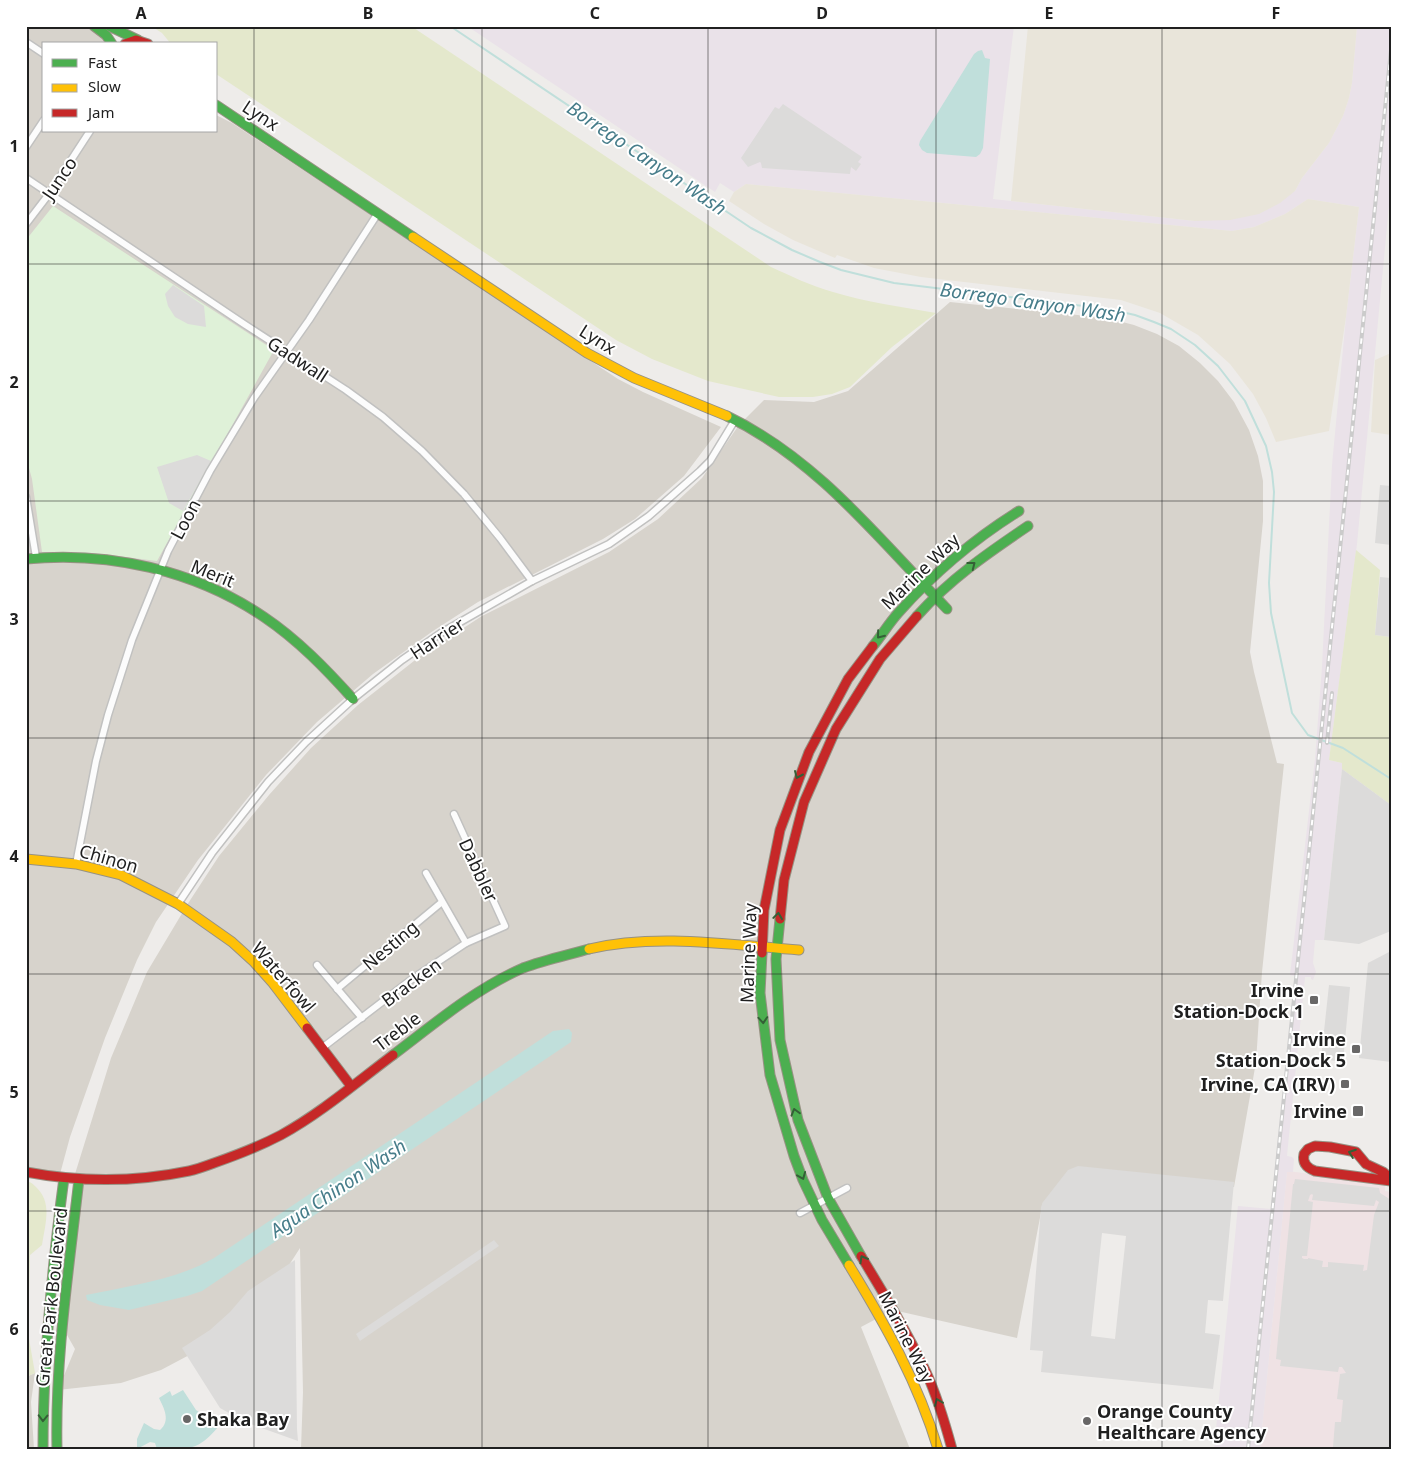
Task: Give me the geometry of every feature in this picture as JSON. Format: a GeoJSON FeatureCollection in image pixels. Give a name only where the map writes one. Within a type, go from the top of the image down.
{"type":"FeatureCollection","features":[{"type":"Feature","properties":{"kind":"street"},"geometry":{"type":"LineString","coordinates":[[94,26],[106,35],[111,42]]}},
{"type":"Feature","properties":{"kind":"street"},"geometry":{"type":"LineString","coordinates":[[109,26],[143,42]]}},
{"type":"Feature","properties":{"kind":"street"},"geometry":{"type":"LineString","coordinates":[[128,42],[138,40]]}},
{"type":"Feature","properties":{"kind":"street"},"geometry":{"type":"LineString","coordinates":[[26,42],[42,53]]}},
{"type":"Feature","properties":{"kind":"street","name":"Lynx"},"geometry":{"type":"LineString","coordinates":[[218,107],[588,353],[618,370],[754,429],[775,442],[832,488],[947,609]]}},
{"type":"Feature","properties":{"kind":"street"},"geometry":{"type":"LineString","coordinates":[[26,147],[42,123]]}},
{"type":"Feature","properties":{"kind":"street","name":"Junco"},"geometry":{"type":"LineString","coordinates":[[26,224],[49,194],[89,132]]}},
{"type":"Feature","properties":{"kind":"street","name":"Gadwall"},"geometry":{"type":"LineString","coordinates":[[26,178],[362,401],[422,451],[476,508],[532,581]]}},
{"type":"Feature","properties":{"kind":"street","name":"Loon"},"geometry":{"type":"LineString","coordinates":[[76,864],[96,761],[108,715],[132,640],[168,551],[210,472],[254,398],[309,320],[378,213]]}},
{"type":"Feature","properties":{"kind":"street","name":"Harrier"},"geometry":{"type":"LineString","coordinates":[[178,904],[212,854],[268,782],[306,742],[353,699],[402,660],[441,633],[532,581],[609,544],[649,516],[710,461],[735,420]]}},
{"type":"Feature","properties":{"kind":"street"},"geometry":{"type":"LineString","coordinates":[[26,497],[31,558]]}},
{"type":"Feature","properties":{"kind":"street","name":"Marine Way"},"geometry":{"type":"LineString","coordinates":[[938,1449],[927,1414],[898,1349],[815,1205],[784,1129],[768,1063],[762,1021],[761,947],[764,904],[774,849],[795,781],[826,714],[854,668],[880,634],[924,585],[959,553],[1020,511]]}},
{"type":"Feature","properties":{"kind":"street","name":"Marine Way"},"geometry":{"type":"LineString","coordinates":[[952,1449],[940,1407],[927,1374],[828,1198],[798,1125],[782,1059],[778,1020],[776,929],[784,872],[795,824],[807,788],[824,749],[859,686],[900,634],[934,596],[970,566],[1028,526]]}},
{"type":"Feature","properties":{"kind":"street","name":"Merit"},"geometry":{"type":"LineString","coordinates":[[31,558],[74,557],[120,561],[160,570],[200,583],[235,599],[264,616],[311,655],[353,699]]}},
{"type":"Feature","properties":{"kind":"street","name":"Dabbler"},"geometry":{"type":"LineString","coordinates":[[454,814],[505,926]]}},
{"type":"Feature","properties":{"kind":"street","name":"Chinon"},"geometry":{"type":"LineString","coordinates":[[26,859],[76,864],[120,875],[178,904]]}},
{"type":"Feature","properties":{"kind":"street"},"geometry":{"type":"LineString","coordinates":[[426,873],[466,943]]}},
{"type":"Feature","properties":{"kind":"street","name":"Nesting"},"geometry":{"type":"LineString","coordinates":[[337,989],[442,902]]}},
{"type":"Feature","properties":{"kind":"street","name":"Waterfowl"},"geometry":{"type":"LineString","coordinates":[[178,904],[232,942],[254,962],[272,982],[352,1086]]}},
{"type":"Feature","properties":{"kind":"street","name":"Bracken"},"geometry":{"type":"LineString","coordinates":[[322,1048],[412,979],[466,943],[505,926]]}},
{"type":"Feature","properties":{"kind":"street","name":"Treble"},"geometry":{"type":"LineString","coordinates":[[26,1172],[79,1179],[144,1177],[190,1171],[240,1154],[281,1135],[313,1115],[465,1001],[492,984],[524,968],[566,955],[598,947],[633,942],[692,942],[799,950]]}},
{"type":"Feature","properties":{"kind":"street"},"geometry":{"type":"LineString","coordinates":[[317,965],[362,1018]]}},
{"type":"Feature","properties":{"kind":"street"},"geometry":{"type":"LineString","coordinates":[[1314,1146],[1356,1152],[1366,1164],[1383,1172],[1391,1180],[1318,1172],[1307,1167],[1303,1160],[1303,1155],[1306,1150],[1314,1146]]}},
{"type":"Feature","properties":{"kind":"street","name":"Great Park Boulevard"},"geometry":{"type":"LineString","coordinates":[[43,1449],[44,1370],[53,1262],[64,1178]]}},
{"type":"Feature","properties":{"kind":"street","name":"Great Park Boulevard"},"geometry":{"type":"LineString","coordinates":[[57,1449],[58,1374],[79,1179]]}},
{"type":"Feature","properties":{"kind":"street"},"geometry":{"type":"LineString","coordinates":[[800,1213],[847,1188]]}},
{"type":"Feature","properties":{"kind":"shaded area"},"geometry":{"type":"Polygon","coordinates":[[[26,26],[86,26],[107,42],[42,42],[42,132],[218,132],[218,116],[232,123],[618,379],[721,427],[684,476],[635,519],[603,539],[478,602],[433,631],[373,674],[317,722],[266,775],[198,860],[156,922],[137,960],[105,1038],[70,1137],[60,1174],[26,1167],[26,26]]]}},
{"type":"Feature","properties":{"kind":"shaded area"},"geometry":{"type":"Polygon","coordinates":[[[467,26],[1014,26],[993,199],[1195,221],[1295,191],[1302,178],[1329,143],[1343,116],[1352,83],[1357,26],[1391,26],[1391,184],[1357,544],[1329,760],[1342,763],[1342,769],[1324,940],[1315,940],[1313,963],[1316,972],[1313,980],[1311,977],[1305,977],[1287,1156],[1294,1159],[1293,1172],[1287,1172],[1260,1449],[1214,1449],[1238,1206],[1271,1209],[1295,976],[1290,975],[1315,759],[1322,667],[1332,465],[1359,207],[1308,199],[1285,214],[1254,227],[1232,231],[746,184],[734,192],[720,183],[715,192],[467,26]]]}},
{"type":"Feature","properties":{"kind":"shaded area"},"geometry":{"type":"Polygon","coordinates":[[[1028,26],[1357,26],[1352,83],[1343,116],[1329,143],[1302,178],[1295,191],[1280,203],[1259,214],[1230,220],[1195,221],[1011,201],[1028,26]]]}},
{"type":"Feature","properties":{"kind":"shaded area"},"geometry":{"type":"Polygon","coordinates":[[[783,104],[862,157],[858,162],[861,164],[856,171],[851,167],[850,174],[762,168],[760,162],[748,167],[741,158],[775,107],[779,109],[783,104]]]}},
{"type":"Feature","properties":{"kind":"shaded area"},"geometry":{"type":"Polygon","coordinates":[[[746,184],[1232,231],[1254,227],[1285,214],[1308,199],[1359,207],[1346,317],[1329,431],[1276,442],[1253,394],[1230,364],[1198,335],[1160,313],[1121,300],[921,277],[874,268],[837,255],[835,258],[793,240],[729,201],[734,192],[746,184]]]}},
{"type":"Feature","properties":{"kind":"shaded area"},"geometry":{"type":"Polygon","coordinates":[[[173,285],[204,306],[206,327],[188,324],[175,317],[168,306],[165,294],[173,285]]]}},
{"type":"Feature","properties":{"kind":"shaded area"},"geometry":{"type":"Polygon","coordinates":[[[950,302],[1107,318],[1134,325],[1157,334],[1179,346],[1218,381],[1234,402],[1249,430],[1258,456],[1263,481],[1263,521],[1250,652],[1277,763],[1284,764],[1262,972],[1256,1062],[1234,1187],[1043,1202],[1017,1338],[893,1310],[861,1327],[910,1449],[301,1449],[303,1392],[300,1248],[266,1301],[210,1344],[161,1370],[121,1383],[58,1390],[75,1349],[63,1328],[61,1269],[75,1174],[111,1058],[147,972],[187,905],[219,856],[269,795],[311,748],[358,705],[419,657],[482,616],[609,552],[658,519],[702,478],[739,425],[764,400],[814,402],[848,391],[950,302]]]}},
{"type":"Feature","properties":{"kind":"shaded area"},"geometry":{"type":"Polygon","coordinates":[[[1391,353],[1391,435],[1371,432],[1375,360],[1391,353]]]}},
{"type":"Feature","properties":{"kind":"shaded area"},"geometry":{"type":"Polygon","coordinates":[[[197,455],[211,461],[183,511],[169,503],[157,467],[197,455]]]}},
{"type":"Feature","properties":{"kind":"shaded area"},"geometry":{"type":"Polygon","coordinates":[[[1380,485],[1391,486],[1391,545],[1375,543],[1380,485]]]}},
{"type":"Feature","properties":{"kind":"shaded area"},"geometry":{"type":"Polygon","coordinates":[[[1380,577],[1391,578],[1391,637],[1375,635],[1380,577]]]}},
{"type":"Feature","properties":{"kind":"shaded area"},"geometry":{"type":"Polygon","coordinates":[[[1342,769],[1391,805],[1391,931],[1359,944],[1324,940],[1342,769]]]}},
{"type":"Feature","properties":{"kind":"shaded area"},"geometry":{"type":"Polygon","coordinates":[[[1391,951],[1391,1062],[1359,1058],[1368,963],[1391,951]]]}},
{"type":"Feature","properties":{"kind":"shaded area"},"geometry":{"type":"Polygon","coordinates":[[[1329,985],[1350,987],[1343,1062],[1321,1059],[1329,985]]]}},
{"type":"Feature","properties":{"kind":"shaded area"},"geometry":{"type":"Polygon","coordinates":[[[1078,1166],[1234,1182],[1223,1301],[1208,1300],[1205,1333],[1220,1335],[1213,1389],[1041,1372],[1043,1351],[1030,1350],[1041,1207],[1068,1170],[1078,1166]],[[1102,1233],[1091,1336],[1115,1339],[1126,1236],[1102,1233]]]}},
{"type":"Feature","properties":{"kind":"shaded area"},"geometry":{"type":"Polygon","coordinates":[[[1287,1171],[1385,1183],[1385,1191],[1391,1192],[1391,1449],[1260,1449],[1287,1171]]]}},
{"type":"Feature","properties":{"kind":"shaded area"},"geometry":{"type":"Polygon","coordinates":[[[1295,1179],[1379,1188],[1380,1193],[1391,1200],[1391,1449],[1338,1449],[1333,1447],[1335,1422],[1341,1422],[1343,1400],[1337,1399],[1340,1374],[1346,1373],[1342,1367],[1339,1367],[1338,1372],[1280,1366],[1281,1360],[1276,1359],[1295,1179]],[[1310,1195],[1308,1201],[1313,1202],[1307,1256],[1302,1256],[1302,1258],[1323,1261],[1322,1267],[1328,1267],[1328,1262],[1364,1265],[1363,1271],[1367,1270],[1374,1215],[1379,1202],[1376,1200],[1374,1206],[1312,1200],[1313,1195],[1310,1195]]]}},
{"type":"Feature","properties":{"kind":"shaded area"},"geometry":{"type":"Polygon","coordinates":[[[494,1240],[499,1246],[360,1341],[356,1334],[494,1240]]]}},
{"type":"Feature","properties":{"kind":"shaded area"},"geometry":{"type":"Polygon","coordinates":[[[295,1260],[298,1441],[245,1422],[220,1408],[182,1348],[210,1330],[230,1312],[248,1291],[295,1260]]]}},
{"type":"Feature","properties":{"kind":"shaded area"},"geometry":{"type":"Polygon","coordinates":[[[35,1373],[31,1402],[34,1449],[26,1449],[26,1377],[35,1373]]]}},
{"type":"Feature","properties":{"kind":"green space"},"geometry":{"type":"Polygon","coordinates":[[[151,26],[411,26],[771,267],[809,284],[845,296],[936,313],[892,347],[850,387],[832,394],[813,397],[779,397],[708,381],[652,359],[616,340],[218,75],[218,42],[169,42],[162,33],[151,26]]]}},
{"type":"Feature","properties":{"kind":"green space"},"geometry":{"type":"Polygon","coordinates":[[[53,206],[274,350],[157,561],[93,553],[42,552],[32,479],[26,457],[26,240],[53,206]]]}},
{"type":"Feature","properties":{"kind":"green space"},"geometry":{"type":"Polygon","coordinates":[[[1356,550],[1380,570],[1375,635],[1391,637],[1391,805],[1342,769],[1342,763],[1329,760],[1356,550]]]}},
{"type":"Feature","properties":{"kind":"green space"},"geometry":{"type":"Polygon","coordinates":[[[26,1181],[33,1184],[45,1200],[46,1222],[42,1245],[30,1255],[28,1333],[35,1373],[26,1377],[26,1181]]]}},
{"type":"Feature","properties":{"kind":"water"},"geometry":{"type":"Polygon","coordinates":[[[982,50],[985,58],[990,59],[983,148],[980,154],[976,157],[927,153],[919,145],[920,141],[974,54],[982,50]]]}},
{"type":"Feature","properties":{"kind":"water","name":"Agua Chinon Wash"},"geometry":{"type":"Polygon","coordinates":[[[569,1029],[572,1033],[571,1042],[202,1291],[129,1310],[100,1305],[87,1300],[86,1295],[168,1277],[199,1266],[214,1258],[553,1031],[569,1029]]]}},
{"type":"Feature","properties":{"kind":"water","name":"Shaka Bay"},"geometry":{"type":"Polygon","coordinates":[[[183,1390],[196,1410],[219,1426],[205,1441],[185,1449],[157,1449],[155,1443],[150,1442],[137,1449],[137,1439],[144,1423],[160,1430],[165,1423],[166,1414],[159,1398],[170,1391],[172,1396],[183,1390]]]}},
{"type":"Feature","properties":{"kind":"waterway","name":"Borrego Canyon Wash"},"geometry":{"type":"LineString","coordinates":[[450,26],[751,228],[792,250],[820,262],[841,270],[894,283],[1108,309],[1135,315],[1171,329],[1195,345],[1218,366],[1245,401],[1266,446],[1274,492],[1269,583],[1271,613],[1292,713],[1308,735],[1343,748],[1391,779]]}},
{"type":"Feature","properties":{"kind":"railway"},"geometry":{"type":"LineString","coordinates":[[1248,1449],[1391,50]]}},
{"type":"Feature","properties":{"kind":"railway"},"geometry":{"type":"LineString","coordinates":[[1327,743],[1332,693]]}},
{"type":"Feature","properties":{"kind":"traffic: fast"},"geometry":{"type":"LineString","coordinates":[[94,26],[106,35],[111,42]]}},
{"type":"Feature","properties":{"kind":"traffic: fast"},"geometry":{"type":"LineString","coordinates":[[109,26],[138,40]]}},
{"type":"Feature","properties":{"kind":"traffic: fast"},"geometry":{"type":"LineString","coordinates":[[218,106],[413,237]]}},
{"type":"Feature","properties":{"kind":"traffic: fast"},"geometry":{"type":"LineString","coordinates":[[727,416],[760,434],[790,454],[818,478],[845,502],[947,609]]}},
{"type":"Feature","properties":{"kind":"traffic: fast"},"geometry":{"type":"LineString","coordinates":[[873,646],[899,612],[940,570],[986,533],[1019,511]]}},
{"type":"Feature","properties":{"kind":"traffic: fast"},"geometry":{"type":"LineString","coordinates":[[917,616],[956,578],[1028,526]]}},
{"type":"Feature","properties":{"kind":"traffic: fast"},"geometry":{"type":"LineString","coordinates":[[26,559],[57,557],[119,561],[150,567],[209,587],[264,617],[288,635],[311,655],[353,699]]}},
{"type":"Feature","properties":{"kind":"traffic: fast"},"geometry":{"type":"LineString","coordinates":[[780,919],[776,959],[780,1040],[798,1120],[828,1198],[861,1256]]}},
{"type":"Feature","properties":{"kind":"traffic: fast"},"geometry":{"type":"LineString","coordinates":[[393,1055],[455,1008],[505,976],[531,965],[589,949]]}},
{"type":"Feature","properties":{"kind":"traffic: fast"},"geometry":{"type":"LineString","coordinates":[[762,953],[760,993],[770,1075],[803,1180],[822,1220],[849,1265]]}},
{"type":"Feature","properties":{"kind":"traffic: fast"},"geometry":{"type":"LineString","coordinates":[[43,1449],[49,1313],[64,1178]]}},
{"type":"Feature","properties":{"kind":"traffic: fast"},"geometry":{"type":"LineString","coordinates":[[57,1449],[60,1347],[79,1179]]}},
{"type":"Feature","properties":{"kind":"traffic: slow"},"geometry":{"type":"LineString","coordinates":[[413,237],[587,353],[634,378],[727,416]]}},
{"type":"Feature","properties":{"kind":"traffic: slow"},"geometry":{"type":"LineString","coordinates":[[26,859],[76,864],[121,875],[178,904],[232,942],[254,962],[272,982],[307,1028]]}},
{"type":"Feature","properties":{"kind":"traffic: slow"},"geometry":{"type":"LineString","coordinates":[[589,949],[614,944],[667,941],[721,943],[799,950]]}},
{"type":"Feature","properties":{"kind":"traffic: slow"},"geometry":{"type":"LineString","coordinates":[[849,1265],[911,1377],[938,1449]]}},
{"type":"Feature","properties":{"kind":"traffic: jam"},"geometry":{"type":"LineString","coordinates":[[130,42],[136,40],[142,42]]}},
{"type":"Feature","properties":{"kind":"traffic: jam"},"geometry":{"type":"LineString","coordinates":[[780,919],[784,880],[804,802],[836,729],[880,659],[917,616]]}},
{"type":"Feature","properties":{"kind":"traffic: jam"},"geometry":{"type":"LineString","coordinates":[[762,953],[764,910],[780,830],[809,752],[848,679],[873,646]]}},
{"type":"Feature","properties":{"kind":"traffic: jam"},"geometry":{"type":"LineString","coordinates":[[307,1028],[351,1086]]}},
{"type":"Feature","properties":{"kind":"traffic: jam"},"geometry":{"type":"LineString","coordinates":[[26,1172],[66,1178],[128,1179],[169,1175],[199,1168],[257,1147],[281,1135],[325,1107],[393,1055]]}},
{"type":"Feature","properties":{"kind":"traffic: jam"},"geometry":{"type":"LineString","coordinates":[[1391,1179],[1383,1172],[1366,1164],[1356,1152],[1315,1146],[1308,1149],[1304,1154],[1306,1165],[1315,1171],[1391,1181]]}},
{"type":"Feature","properties":{"kind":"traffic: jam"},"geometry":{"type":"LineString","coordinates":[[861,1256],[887,1299],[926,1372],[941,1410],[952,1449]]}},
{"type":"Feature","properties":{"kind":"place","name":"Irvine Station-Dock 1"},"geometry":{"type":"Point","coordinates":[1314,1000]}},
{"type":"Feature","properties":{"kind":"place","name":"Irvine Station-Dock 5"},"geometry":{"type":"Point","coordinates":[1356,1049]}},
{"type":"Feature","properties":{"kind":"place","name":"Irvine, CA (IRV)"},"geometry":{"type":"Point","coordinates":[1345,1084]}},
{"type":"Feature","properties":{"kind":"place","name":"Irvine"},"geometry":{"type":"Point","coordinates":[1358,1111]}},
{"type":"Feature","properties":{"kind":"place","name":"Shaka Bay"},"geometry":{"type":"Point","coordinates":[187,1419]}},
{"type":"Feature","properties":{"kind":"place","name":"Orange County Healthcare Agency"},"geometry":{"type":"Point","coordinates":[1087,1421]}}]}
